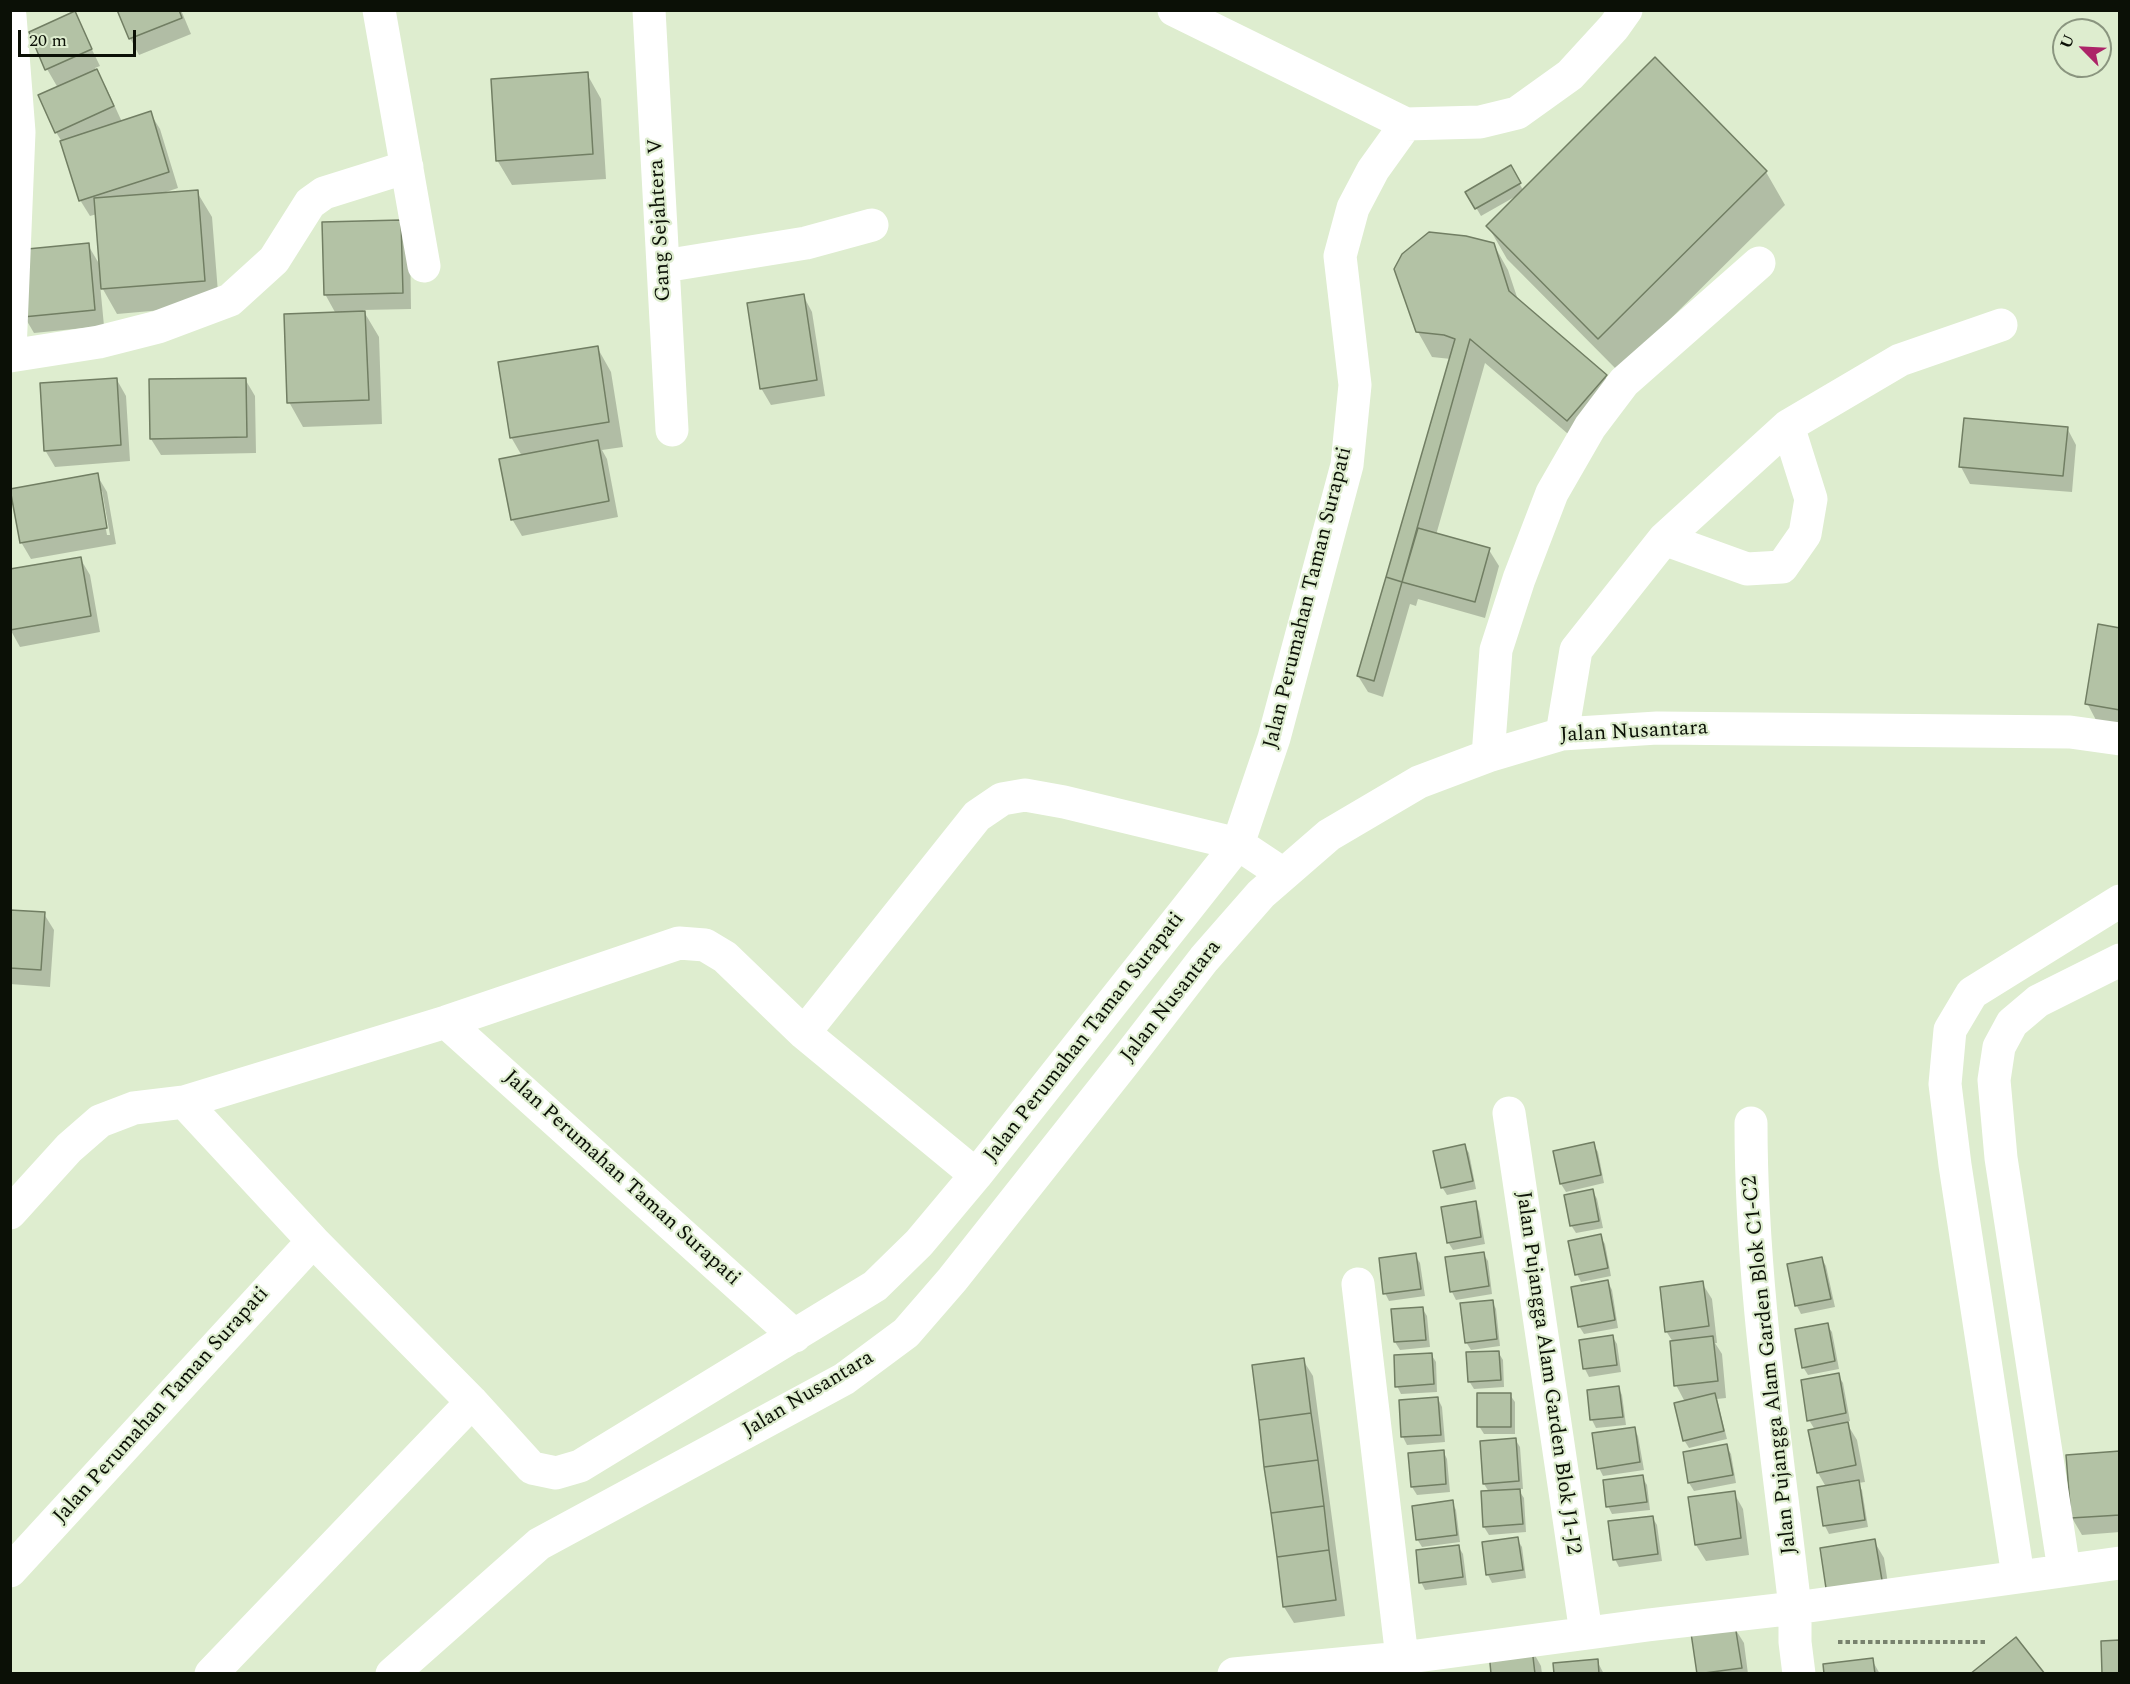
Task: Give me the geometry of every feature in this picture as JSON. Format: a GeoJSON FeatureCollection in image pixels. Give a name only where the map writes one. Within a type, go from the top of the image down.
{"type":"FeatureCollection","features":[{"type":"Feature","properties":{"kind":"street"},"geometry":{"type":"LineString","coordinates":[[379,10],[424,266]]}},
{"type":"Feature","properties":{"kind":"street","name":"Gang Sejahtera V"},"geometry":{"type":"LineString","coordinates":[[649,10],[672,430]]}},
{"type":"Feature","properties":{"kind":"street"},"geometry":{"type":"LineString","coordinates":[[1174,10],[1406,124],[1480,123],[1517,113],[1570,75],[1614,27],[1626,10]]}},
{"type":"Feature","properties":{"kind":"street"},"geometry":{"type":"LineString","coordinates":[[10,16],[19,132],[10,354],[99,342],[158,327],[230,300],[274,260],[310,203],[324,193],[406,167]]}},
{"type":"Feature","properties":{"kind":"street","name":"Jalan Perumahan Taman Surapati"},"geometry":{"type":"LineString","coordinates":[[184,1102],[312,1241],[471,1402],[532,1468],[556,1473],[579,1466],[875,1286],[919,1243],[976,1175],[1238,844],[1274,738],[1347,465],[1355,385],[1340,256],[1353,208],[1373,170],[1406,124]]}},
{"type":"Feature","properties":{"kind":"street"},"geometry":{"type":"LineString","coordinates":[[664,266],[806,243],[873,225]]}},
{"type":"Feature","properties":{"kind":"street"},"geometry":{"type":"LineString","coordinates":[[1488,756],[1496,650],[1519,579],[1552,494],[1590,427],[1624,382],[1759,263]]}},
{"type":"Feature","properties":{"kind":"street"},"geometry":{"type":"LineString","coordinates":[[1562,734],[1576,650],[1664,539],[1788,426],[1900,360],[2001,326]]}},
{"type":"Feature","properties":{"kind":"street"},"geometry":{"type":"LineString","coordinates":[[1664,539],[1748,568],[1782,567],[1805,534],[1811,499],[1788,426]]}},
{"type":"Feature","properties":{"kind":"street","name":"Jalan Nusantara"},"geometry":{"type":"LineString","coordinates":[[392,1674],[539,1544],[844,1379],[906,1333],[1102,1091],[1204,958],[1261,894],[1329,835],[1419,782],[1488,756],[1562,734],[1668,728],[2070,732],[2120,739]]}},
{"type":"Feature","properties":{"kind":"street"},"geometry":{"type":"LineString","coordinates":[[804,1033],[977,816],[1002,799],[1025,795],[1064,802],[1238,844],[1283,874]]}},
{"type":"Feature","properties":{"kind":"street"},"geometry":{"type":"LineString","coordinates":[[2018,1576],[1955,1165],[1945,1084],[1950,1030],[1972,993],[2120,901]]}},
{"type":"Feature","properties":{"kind":"street","name":"Jalan Perumahan Taman Surapati"},"geometry":{"type":"LineString","coordinates":[[14,1203],[69,1148],[100,1121],[134,1108],[184,1102],[446,1022],[679,943],[705,945],[725,957],[804,1033],[976,1175]]}},
{"type":"Feature","properties":{"kind":"street"},"geometry":{"type":"LineString","coordinates":[[2064,1570],[2001,1158],[1994,1080],[1999,1047],[2012,1023],[2038,1001],[2120,960]]}},
{"type":"Feature","properties":{"kind":"street","name":"Jalan Perumahan Taman Surapati"},"geometry":{"type":"LineString","coordinates":[[446,1022],[795,1336]]}},
{"type":"Feature","properties":{"kind":"street","name":"Jalan Pujangga Alam Garden Blok J1-J2"},"geometry":{"type":"LineString","coordinates":[[1509,1113],[1586,1633]]}},
{"type":"Feature","properties":{"kind":"street","name":"Jalan Pujangga Alam Garden Blok C1-C2"},"geometry":{"type":"LineString","coordinates":[[1751,1123],[1751,1164],[1760,1303],[1796,1608],[1797,1658]]}},
{"type":"Feature","properties":{"kind":"street","name":"Jalan Perumahan Taman Surapati"},"geometry":{"type":"LineString","coordinates":[[10,1571],[312,1241]]}},
{"type":"Feature","properties":{"kind":"street"},"geometry":{"type":"LineString","coordinates":[[1358,1284],[1402,1658]]}},
{"type":"Feature","properties":{"kind":"street"},"geometry":{"type":"LineString","coordinates":[[211,1674],[471,1402]]}},
{"type":"Feature","properties":{"kind":"street"},"geometry":{"type":"LineString","coordinates":[[1234,1674],[1402,1658],[1796,1608],[2120,1563]]}},
{"type":"Feature","properties":{"kind":"path"},"geometry":{"type":"LineString","coordinates":[[1797,1658],[1987,1642]]}},
{"type":"Feature","properties":{"kind":"building"},"geometry":{"type":"Polygon","coordinates":[[[117,10],[179,10],[182,18],[129,39],[117,10]]]}},
{"type":"Feature","properties":{"kind":"building"},"geometry":{"type":"Polygon","coordinates":[[[75,11],[92,49],[45,70],[29,32],[75,11]]]}},
{"type":"Feature","properties":{"kind":"building"},"geometry":{"type":"Polygon","coordinates":[[[1655,57],[1767,171],[1598,339],[1486,226],[1655,57]]]}},
{"type":"Feature","properties":{"kind":"building"},"geometry":{"type":"Polygon","coordinates":[[[97,69],[114,106],[55,133],[38,95],[97,69]]]}},
{"type":"Feature","properties":{"kind":"building"},"geometry":{"type":"Polygon","coordinates":[[[588,72],[593,154],[496,161],[491,79],[588,72]]]}},
{"type":"Feature","properties":{"kind":"building"},"geometry":{"type":"Polygon","coordinates":[[[151,111],[169,172],[79,201],[60,141],[151,111]]]}},
{"type":"Feature","properties":{"kind":"building"},"geometry":{"type":"Polygon","coordinates":[[[1511,165],[1521,183],[1475,209],[1465,192],[1511,165]]]}},
{"type":"Feature","properties":{"kind":"building"},"geometry":{"type":"Polygon","coordinates":[[[198,190],[205,281],[101,289],[94,198],[198,190]]]}},
{"type":"Feature","properties":{"kind":"building"},"geometry":{"type":"Polygon","coordinates":[[[401,220],[403,293],[324,295],[322,222],[401,220]]]}},
{"type":"Feature","properties":{"kind":"building"},"geometry":{"type":"Polygon","coordinates":[[[1429,232],[1466,236],[1494,243],[1509,291],[1607,375],[1567,421],[1470,339],[1402,582],[1386,577],[1455,339],[1444,335],[1416,332],[1394,269],[1402,254],[1429,232]]]}},
{"type":"Feature","properties":{"kind":"building"},"geometry":{"type":"Polygon","coordinates":[[[89,243],[95,310],[23,317],[17,250],[89,243]]]}},
{"type":"Feature","properties":{"kind":"building"},"geometry":{"type":"Polygon","coordinates":[[[804,294],[817,380],[760,389],[747,303],[804,294]]]}},
{"type":"Feature","properties":{"kind":"building"},"geometry":{"type":"Polygon","coordinates":[[[365,311],[369,400],[287,403],[284,314],[365,311]]]}},
{"type":"Feature","properties":{"kind":"building"},"geometry":{"type":"Polygon","coordinates":[[[598,346],[609,422],[510,438],[498,362],[598,346]]]}},
{"type":"Feature","properties":{"kind":"building"},"geometry":{"type":"Polygon","coordinates":[[[117,378],[121,445],[44,451],[40,383],[117,378]]]}},
{"type":"Feature","properties":{"kind":"building"},"geometry":{"type":"Polygon","coordinates":[[[246,378],[247,437],[150,439],[149,379],[246,378]]]}},
{"type":"Feature","properties":{"kind":"building"},"geometry":{"type":"Polygon","coordinates":[[[1964,418],[2068,427],[2063,476],[1959,467],[1964,418]]]}},
{"type":"Feature","properties":{"kind":"building"},"geometry":{"type":"Polygon","coordinates":[[[598,440],[609,501],[511,520],[499,459],[598,440]]]}},
{"type":"Feature","properties":{"kind":"building"},"geometry":{"type":"Polygon","coordinates":[[[98,473],[107,528],[20,543],[10,489],[98,473]]]}},
{"type":"Feature","properties":{"kind":"building"},"geometry":{"type":"Polygon","coordinates":[[[1418,528],[1490,548],[1475,602],[1402,582],[1418,528]]]}},
{"type":"Feature","properties":{"kind":"building"},"geometry":{"type":"Polygon","coordinates":[[[81,557],[91,616],[10,630],[10,569],[81,557]]]}},
{"type":"Feature","properties":{"kind":"building"},"geometry":{"type":"Polygon","coordinates":[[[1386,577],[1402,582],[1374,681],[1357,676],[1386,577]]]}},
{"type":"Feature","properties":{"kind":"building"},"geometry":{"type":"Polygon","coordinates":[[[2098,624],[2120,628],[2120,710],[2085,704],[2098,624]]]}},
{"type":"Feature","properties":{"kind":"building"},"geometry":{"type":"Polygon","coordinates":[[[10,910],[45,912],[41,970],[10,968],[10,910]]]}},
{"type":"Feature","properties":{"kind":"building"},"geometry":{"type":"Polygon","coordinates":[[[1594,1142],[1601,1175],[1560,1184],[1553,1151],[1594,1142]]]}},
{"type":"Feature","properties":{"kind":"building"},"geometry":{"type":"Polygon","coordinates":[[[1465,1144],[1473,1181],[1441,1188],[1433,1151],[1465,1144]]]}},
{"type":"Feature","properties":{"kind":"building"},"geometry":{"type":"Polygon","coordinates":[[[1593,1189],[1599,1221],[1570,1226],[1564,1195],[1593,1189]]]}},
{"type":"Feature","properties":{"kind":"building"},"geometry":{"type":"Polygon","coordinates":[[[1476,1201],[1481,1237],[1447,1243],[1441,1207],[1476,1201]]]}},
{"type":"Feature","properties":{"kind":"building"},"geometry":{"type":"Polygon","coordinates":[[[1601,1234],[1608,1268],[1575,1275],[1568,1241],[1601,1234]]]}},
{"type":"Feature","properties":{"kind":"building"},"geometry":{"type":"Polygon","coordinates":[[[1484,1252],[1489,1286],[1450,1292],[1445,1257],[1484,1252]]]}},
{"type":"Feature","properties":{"kind":"building"},"geometry":{"type":"Polygon","coordinates":[[[1416,1253],[1421,1289],[1383,1294],[1379,1258],[1416,1253]]]}},
{"type":"Feature","properties":{"kind":"building"},"geometry":{"type":"Polygon","coordinates":[[[1822,1257],[1831,1299],[1795,1306],[1787,1264],[1822,1257]]]}},
{"type":"Feature","properties":{"kind":"building"},"geometry":{"type":"Polygon","coordinates":[[[1608,1280],[1615,1320],[1578,1327],[1571,1287],[1608,1280]]]}},
{"type":"Feature","properties":{"kind":"building"},"geometry":{"type":"Polygon","coordinates":[[[1703,1281],[1709,1326],[1665,1332],[1660,1287],[1703,1281]]]}},
{"type":"Feature","properties":{"kind":"building"},"geometry":{"type":"Polygon","coordinates":[[[1493,1300],[1497,1339],[1465,1343],[1460,1303],[1493,1300]]]}},
{"type":"Feature","properties":{"kind":"building"},"geometry":{"type":"Polygon","coordinates":[[[1423,1307],[1426,1340],[1394,1342],[1391,1309],[1423,1307]]]}},
{"type":"Feature","properties":{"kind":"building"},"geometry":{"type":"Polygon","coordinates":[[[1828,1323],[1835,1361],[1802,1368],[1795,1329],[1828,1323]]]}},
{"type":"Feature","properties":{"kind":"building"},"geometry":{"type":"Polygon","coordinates":[[[1613,1335],[1617,1365],[1583,1369],[1579,1340],[1613,1335]]]}},
{"type":"Feature","properties":{"kind":"building"},"geometry":{"type":"Polygon","coordinates":[[[1713,1336],[1718,1381],[1674,1386],[1670,1341],[1713,1336]]]}},
{"type":"Feature","properties":{"kind":"building"},"geometry":{"type":"Polygon","coordinates":[[[1499,1351],[1501,1380],[1468,1382],[1466,1352],[1499,1351]]]}},
{"type":"Feature","properties":{"kind":"building"},"geometry":{"type":"Polygon","coordinates":[[[1432,1353],[1434,1384],[1395,1387],[1394,1355],[1432,1353]]]}},
{"type":"Feature","properties":{"kind":"building"},"geometry":{"type":"Polygon","coordinates":[[[1304,1358],[1311,1413],[1259,1420],[1252,1365],[1304,1358]]]}},
{"type":"Feature","properties":{"kind":"building"},"geometry":{"type":"Polygon","coordinates":[[[1839,1373],[1846,1413],[1807,1421],[1801,1380],[1839,1373]]]}},
{"type":"Feature","properties":{"kind":"building"},"geometry":{"type":"Polygon","coordinates":[[[1619,1386],[1623,1417],[1590,1420],[1587,1390],[1619,1386]]]}},
{"type":"Feature","properties":{"kind":"building"},"geometry":{"type":"Polygon","coordinates":[[[1477,1393],[1511,1393],[1511,1427],[1477,1427],[1477,1393]]]}},
{"type":"Feature","properties":{"kind":"building"},"geometry":{"type":"Polygon","coordinates":[[[1715,1393],[1724,1431],[1683,1441],[1674,1403],[1715,1393]]]}},
{"type":"Feature","properties":{"kind":"building"},"geometry":{"type":"Polygon","coordinates":[[[1438,1397],[1441,1435],[1401,1437],[1399,1400],[1438,1397]]]}},
{"type":"Feature","properties":{"kind":"building"},"geometry":{"type":"Polygon","coordinates":[[[1311,1413],[1318,1460],[1264,1467],[1259,1420],[1311,1413]]]}},
{"type":"Feature","properties":{"kind":"building"},"geometry":{"type":"Polygon","coordinates":[[[1848,1422],[1856,1465],[1817,1473],[1808,1430],[1848,1422]]]}},
{"type":"Feature","properties":{"kind":"building"},"geometry":{"type":"Polygon","coordinates":[[[1635,1427],[1640,1462],[1597,1469],[1592,1433],[1635,1427]]]}},
{"type":"Feature","properties":{"kind":"building"},"geometry":{"type":"Polygon","coordinates":[[[1516,1438],[1519,1481],[1483,1484],[1480,1441],[1516,1438]]]}},
{"type":"Feature","properties":{"kind":"building"},"geometry":{"type":"Polygon","coordinates":[[[1727,1444],[1733,1475],[1688,1483],[1683,1452],[1727,1444]]]}},
{"type":"Feature","properties":{"kind":"building"},"geometry":{"type":"Polygon","coordinates":[[[1444,1450],[1446,1484],[1411,1487],[1408,1453],[1444,1450]]]}},
{"type":"Feature","properties":{"kind":"building"},"geometry":{"type":"Polygon","coordinates":[[[2120,1451],[2120,1515],[2071,1518],[2066,1455],[2120,1451]]]}},
{"type":"Feature","properties":{"kind":"building"},"geometry":{"type":"Polygon","coordinates":[[[1318,1460],[1324,1506],[1271,1513],[1264,1467],[1318,1460]]]}},
{"type":"Feature","properties":{"kind":"building"},"geometry":{"type":"Polygon","coordinates":[[[1643,1475],[1647,1502],[1606,1507],[1603,1480],[1643,1475]]]}},
{"type":"Feature","properties":{"kind":"building"},"geometry":{"type":"Polygon","coordinates":[[[1859,1480],[1865,1520],[1823,1526],[1817,1487],[1859,1480]]]}},
{"type":"Feature","properties":{"kind":"building"},"geometry":{"type":"Polygon","coordinates":[[[1520,1489],[1523,1524],[1483,1527],[1481,1491],[1520,1489]]]}},
{"type":"Feature","properties":{"kind":"building"},"geometry":{"type":"Polygon","coordinates":[[[1735,1491],[1741,1538],[1695,1545],[1688,1497],[1735,1491]]]}},
{"type":"Feature","properties":{"kind":"building"},"geometry":{"type":"Polygon","coordinates":[[[1453,1500],[1457,1535],[1416,1540],[1412,1506],[1453,1500]]]}},
{"type":"Feature","properties":{"kind":"building"},"geometry":{"type":"Polygon","coordinates":[[[1324,1506],[1329,1550],[1277,1557],[1271,1513],[1324,1506]]]}},
{"type":"Feature","properties":{"kind":"building"},"geometry":{"type":"Polygon","coordinates":[[[1653,1516],[1658,1554],[1613,1560],[1608,1521],[1653,1516]]]}},
{"type":"Feature","properties":{"kind":"building"},"geometry":{"type":"Polygon","coordinates":[[[1518,1537],[1523,1570],[1486,1575],[1482,1542],[1518,1537]]]}},
{"type":"Feature","properties":{"kind":"building"},"geometry":{"type":"Polygon","coordinates":[[[1875,1539],[1883,1586],[1827,1595],[1820,1548],[1875,1539]]]}},
{"type":"Feature","properties":{"kind":"building"},"geometry":{"type":"Polygon","coordinates":[[[1459,1545],[1463,1577],[1419,1583],[1416,1550],[1459,1545]]]}},
{"type":"Feature","properties":{"kind":"building"},"geometry":{"type":"Polygon","coordinates":[[[1329,1550],[1336,1600],[1283,1607],[1277,1557],[1329,1550]]]}},
{"type":"Feature","properties":{"kind":"building"},"geometry":{"type":"Polygon","coordinates":[[[1735,1625],[1742,1668],[1697,1674],[1691,1633],[1735,1625]]]}},
{"type":"Feature","properties":{"kind":"building"},"geometry":{"type":"Polygon","coordinates":[[[2016,1637],[2045,1674],[1970,1674],[2016,1637]]]}},
{"type":"Feature","properties":{"kind":"building"},"geometry":{"type":"Polygon","coordinates":[[[2120,1640],[2120,1674],[2102,1674],[2101,1641],[2120,1640]]]}},
{"type":"Feature","properties":{"kind":"building"},"geometry":{"type":"Polygon","coordinates":[[[1532,1648],[1535,1674],[1491,1674],[1489,1652],[1532,1648]]]}},
{"type":"Feature","properties":{"kind":"building"},"geometry":{"type":"Polygon","coordinates":[[[1873,1658],[1875,1674],[1824,1674],[1823,1664],[1873,1658]]]}},
{"type":"Feature","properties":{"kind":"building"},"geometry":{"type":"Polygon","coordinates":[[[1598,1659],[1599,1674],[1554,1674],[1553,1663],[1598,1659]]]}}]}
